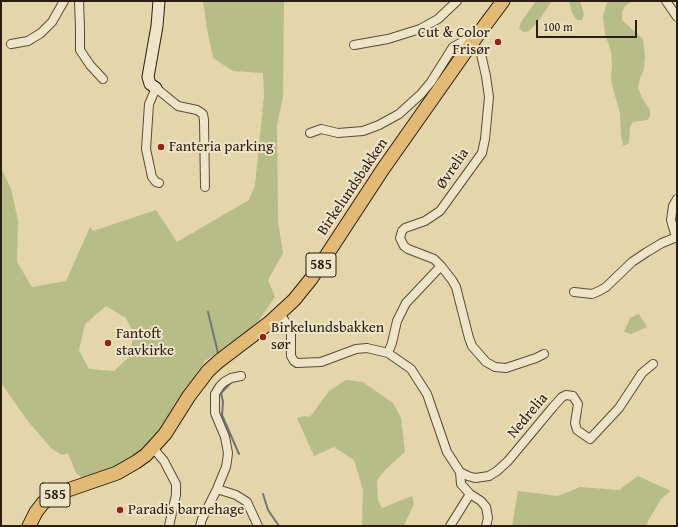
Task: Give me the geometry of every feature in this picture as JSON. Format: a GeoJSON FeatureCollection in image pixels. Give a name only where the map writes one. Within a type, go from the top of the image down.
{"type":"FeatureCollection","features":[{"type":"Feature","properties":{"kind":"main road","name":"Birkelundsbakken"},"geometry":{"type":"LineString","coordinates":[[29,526],[36,512],[43,503],[49,499],[73,488],[118,473],[136,462],[153,448],[165,434],[208,371],[294,300],[311,279],[383,169],[503,1]]}},
{"type":"Feature","properties":{"kind":"street"},"geometry":{"type":"LineString","coordinates":[[11,44],[28,41],[41,33],[52,22],[64,1]]}},
{"type":"Feature","properties":{"kind":"street"},"geometry":{"type":"LineString","coordinates":[[79,1],[80,50],[90,65],[103,79]]}},
{"type":"Feature","properties":{"kind":"street"},"geometry":{"type":"LineString","coordinates":[[159,1],[157,26],[148,77],[150,84],[178,106],[197,110],[203,114],[205,187]]}},
{"type":"Feature","properties":{"kind":"street"},"geometry":{"type":"LineString","coordinates":[[354,44],[388,40],[420,29],[438,19],[457,1]]}},
{"type":"Feature","properties":{"kind":"street"},"geometry":{"type":"LineString","coordinates":[[666,1],[677,18]]}},
{"type":"Feature","properties":{"kind":"street"},"geometry":{"type":"LineString","coordinates":[[310,133],[321,129],[338,133],[363,131],[399,114],[431,82],[453,47],[462,42],[471,44]]}},
{"type":"Feature","properties":{"kind":"street","name":"Øvrelia"},"geometry":{"type":"LineString","coordinates":[[441,266],[434,260],[408,249],[404,246],[400,238],[402,231],[405,228],[425,221],[440,211],[482,153],[489,103],[488,87],[480,50],[471,44]]}},
{"type":"Feature","properties":{"kind":"street"},"geometry":{"type":"LineString","coordinates":[[156,88],[149,104],[146,149],[152,176],[156,182],[159,183]]}},
{"type":"Feature","properties":{"kind":"street"},"geometry":{"type":"LineString","coordinates":[[574,292],[592,294],[600,291],[632,262],[647,252],[676,237],[671,220],[673,206],[677,199]]}},
{"type":"Feature","properties":{"kind":"street"},"geometry":{"type":"LineString","coordinates":[[388,353],[398,321],[406,303],[441,266],[456,287],[472,346],[486,362],[495,367],[506,368],[544,354]]}},
{"type":"Feature","properties":{"kind":"street"},"geometry":{"type":"LineString","coordinates":[[280,313],[291,331],[291,356],[297,363],[321,362],[356,349],[378,350],[388,353],[405,363],[416,375],[427,394],[444,446],[451,460],[460,472],[461,484],[470,494],[481,501],[486,507],[488,512],[486,526]]}},
{"type":"Feature","properties":{"kind":"street","name":"Nedrelia"},"geometry":{"type":"LineString","coordinates":[[460,472],[476,478],[489,476],[497,471],[513,455],[562,397],[566,395],[573,396],[578,404],[575,423],[577,430],[590,439],[619,408],[642,373],[654,364]]}},
{"type":"Feature","properties":{"kind":"street"},"geometry":{"type":"LineString","coordinates":[[200,526],[226,467],[228,453],[225,437],[216,413],[215,394],[224,382],[231,378],[241,376]]}},
{"type":"Feature","properties":{"kind":"street"},"geometry":{"type":"LineString","coordinates":[[153,448],[164,461],[176,484],[176,496],[169,526]]}},
{"type":"Feature","properties":{"kind":"street"},"geometry":{"type":"LineString","coordinates":[[217,489],[236,495],[247,502],[258,526]]}},
{"type":"Feature","properties":{"kind":"street"},"geometry":{"type":"LineString","coordinates":[[450,526],[470,494]]}},
{"type":"Feature","properties":{"kind":"green space"},"geometry":{"type":"Polygon","coordinates":[[[203,1],[284,1],[283,97],[277,125],[278,222],[283,253],[268,280],[275,297],[255,326],[205,361],[152,442],[119,465],[89,476],[81,477],[76,473],[68,453],[62,455],[51,448],[27,420],[1,383],[1,168],[11,189],[18,220],[17,262],[32,287],[66,281],[90,227],[93,231],[156,210],[177,242],[249,200],[255,185],[264,95],[263,73],[233,71],[213,58],[203,1]],[[106,306],[85,324],[79,350],[89,369],[114,371],[128,358],[134,334],[126,318],[106,306]]]}},
{"type":"Feature","properties":{"kind":"green space"},"geometry":{"type":"Polygon","coordinates":[[[536,1],[552,1],[537,23],[529,31],[523,32],[519,28],[521,22],[536,1]]]}},
{"type":"Feature","properties":{"kind":"green space"},"geometry":{"type":"Polygon","coordinates":[[[569,1],[580,1],[584,14],[582,20],[577,20],[572,13],[569,1]]]}},
{"type":"Feature","properties":{"kind":"green space"},"geometry":{"type":"Polygon","coordinates":[[[608,1],[632,1],[625,6],[622,13],[622,20],[643,39],[645,56],[644,69],[638,88],[642,98],[650,110],[650,116],[647,120],[633,122],[630,126],[629,143],[625,145],[623,145],[621,136],[620,113],[612,85],[611,51],[605,34],[603,16],[608,1]]]}},
{"type":"Feature","properties":{"kind":"green space"},"geometry":{"type":"Polygon","coordinates":[[[639,314],[647,327],[631,334],[624,332],[630,318],[639,314]]]}},
{"type":"Feature","properties":{"kind":"green space"},"geometry":{"type":"Polygon","coordinates":[[[346,380],[363,382],[393,403],[401,418],[405,452],[386,469],[377,480],[378,500],[382,508],[412,496],[414,504],[404,526],[362,526],[363,490],[354,460],[334,447],[314,456],[297,418],[304,416],[310,417],[329,391],[346,380]]]}},
{"type":"Feature","properties":{"kind":"green space"},"geometry":{"type":"Polygon","coordinates":[[[638,476],[671,491],[661,499],[648,521],[647,526],[512,526],[518,491],[558,496],[580,487],[619,490],[638,476]]]}},
{"type":"Feature","properties":{"kind":"waterway"},"geometry":{"type":"LineString","coordinates":[[208,312],[218,353]]}},
{"type":"Feature","properties":{"kind":"waterway"},"geometry":{"type":"LineString","coordinates":[[233,381],[221,393],[223,402],[222,415],[239,454]]}},
{"type":"Feature","properties":{"kind":"waterway"},"geometry":{"type":"LineString","coordinates":[[263,494],[268,510],[279,526]]}},
{"type":"Feature","properties":{"kind":"place","name":"Cut & Color Frisør"},"geometry":{"type":"Point","coordinates":[498,42]}},
{"type":"Feature","properties":{"kind":"place","name":"Fanteria parking"},"geometry":{"type":"Point","coordinates":[161,147]}},
{"type":"Feature","properties":{"kind":"place","name":"Birkelundsbakken sør"},"geometry":{"type":"Point","coordinates":[263,337]}},
{"type":"Feature","properties":{"kind":"place","name":"Fantoft stavkirke"},"geometry":{"type":"Point","coordinates":[108,343]}},
{"type":"Feature","properties":{"kind":"place","name":"Paradis barnehage"},"geometry":{"type":"Point","coordinates":[120,510]}}]}
